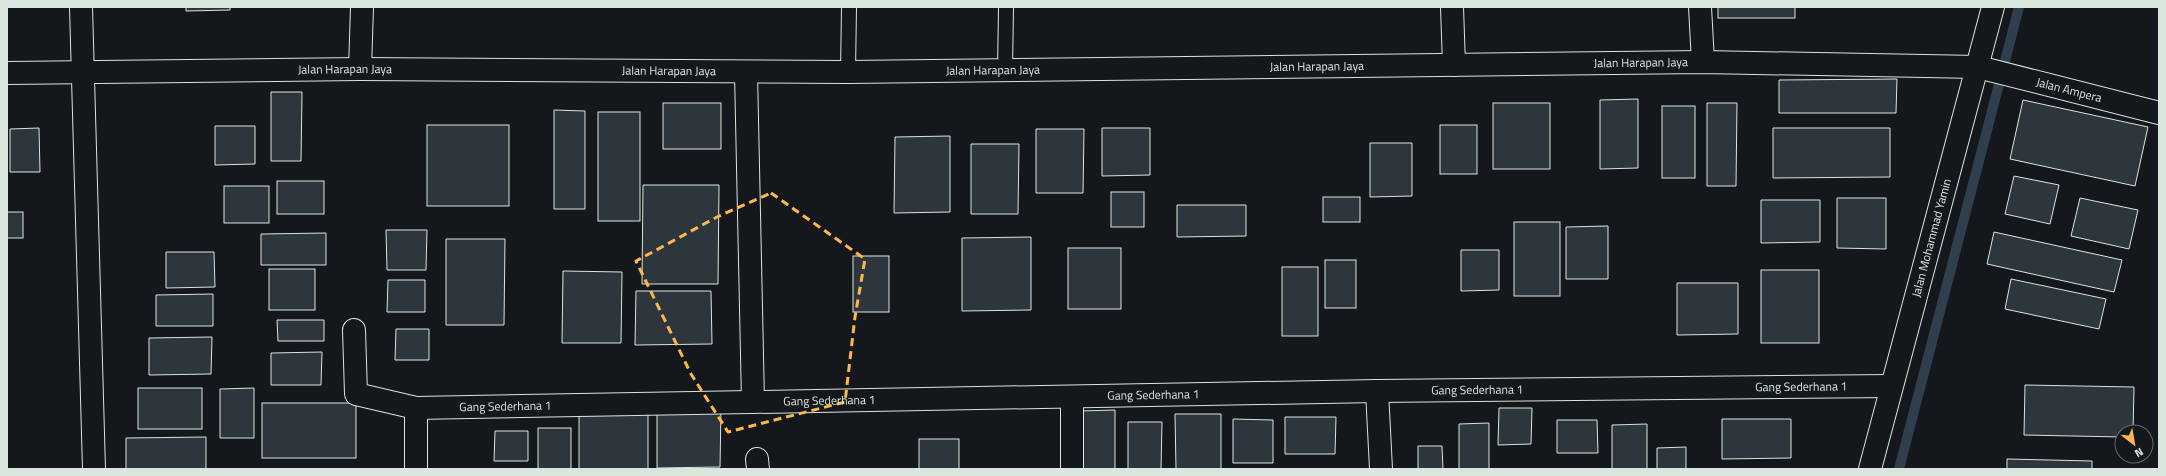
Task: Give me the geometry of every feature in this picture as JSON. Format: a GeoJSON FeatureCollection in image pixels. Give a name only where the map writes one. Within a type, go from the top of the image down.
{"type":"FeatureCollection","features":[{"type":"Feature","properties":{"kind":"street"},"geometry":{"type":"LineString","coordinates":[[81,7],[94,469]]}},
{"type":"Feature","properties":{"kind":"street"},"geometry":{"type":"LineString","coordinates":[[360,70],[362,7]]}},
{"type":"Feature","properties":{"kind":"street"},"geometry":{"type":"LineString","coordinates":[[1452,7],[1454,65]]}},
{"type":"Feature","properties":{"kind":"street"},"geometry":{"type":"LineString","coordinates":[[1700,7],[1703,62]]}},
{"type":"Feature","properties":{"kind":"street","name":"Jalan Mohammad Yamin"},"geometry":{"type":"LineString","coordinates":[[1870,469],[1891,386],[1978,67],[1992,7]]}},
{"type":"Feature","properties":{"kind":"street","name":"Jalan Harapan Jaya"},"geometry":{"type":"LineString","coordinates":[[7,73],[360,70],[848,72],[1703,62],[1978,67]]}},
{"type":"Feature","properties":{"kind":"street","name":"Jalan Ampera"},"geometry":{"type":"LineString","coordinates":[[1978,67],[2159,113]]}},
{"type":"Feature","properties":{"kind":"street"},"geometry":{"type":"LineString","coordinates":[[746,72],[753,402]]}},
{"type":"Feature","properties":{"kind":"street","name":"Gang Sederhana 1"},"geometry":{"type":"LineString","coordinates":[[354,330],[356,394],[416,408],[1377,392],[1891,386]]}},
{"type":"Feature","properties":{"kind":"street"},"geometry":{"type":"LineString","coordinates":[[1377,392],[1381,469]]}},
{"type":"Feature","properties":{"kind":"street"},"geometry":{"type":"LineString","coordinates":[[1072,397],[1072,469]]}},
{"type":"Feature","properties":{"kind":"street"},"geometry":{"type":"LineString","coordinates":[[416,408],[416,469]]}},
{"type":"Feature","properties":{"kind":"lane"},"geometry":{"type":"LineString","coordinates":[[848,72],[849,7]]}},
{"type":"Feature","properties":{"kind":"lane"},"geometry":{"type":"LineString","coordinates":[[1005,70],[1006,7]]}},
{"type":"Feature","properties":{"kind":"highlighted area"},"geometry":{"type":"Polygon","coordinates":[[[771,193],[865,259],[855,317],[845,402],[728,432],[691,374],[636,261],[717,217],[771,193]]]}},
{"type":"Feature","properties":{"kind":"building"},"geometry":{"type":"Polygon","coordinates":[[[186,7],[230,7],[230,10],[186,11],[186,7]]]}},
{"type":"Feature","properties":{"kind":"building"},"geometry":{"type":"Polygon","coordinates":[[[1718,7],[1795,7],[1795,18],[1718,18],[1718,7]]]}},
{"type":"Feature","properties":{"kind":"building"},"geometry":{"type":"Polygon","coordinates":[[[1897,79],[1896,113],[1779,113],[1779,80],[1897,79]]]}},
{"type":"Feature","properties":{"kind":"building"},"geometry":{"type":"Polygon","coordinates":[[[271,92],[302,92],[301,161],[271,161],[271,92]]]}},
{"type":"Feature","properties":{"kind":"building"},"geometry":{"type":"Polygon","coordinates":[[[1638,99],[1638,168],[1600,169],[1600,100],[1638,99]]]}},
{"type":"Feature","properties":{"kind":"building"},"geometry":{"type":"Polygon","coordinates":[[[2023,100],[2148,127],[2135,186],[2010,159],[2023,100]]]}},
{"type":"Feature","properties":{"kind":"building"},"geometry":{"type":"Polygon","coordinates":[[[663,103],[721,103],[721,149],[663,149],[663,103]]]}},
{"type":"Feature","properties":{"kind":"building"},"geometry":{"type":"Polygon","coordinates":[[[1493,103],[1550,103],[1550,169],[1493,169],[1493,103]]]}},
{"type":"Feature","properties":{"kind":"building"},"geometry":{"type":"Polygon","coordinates":[[[1707,103],[1737,103],[1736,186],[1707,186],[1707,103]]]}},
{"type":"Feature","properties":{"kind":"building"},"geometry":{"type":"Polygon","coordinates":[[[1662,106],[1695,106],[1695,178],[1662,178],[1662,106]]]}},
{"type":"Feature","properties":{"kind":"building"},"geometry":{"type":"Polygon","coordinates":[[[554,110],[585,111],[585,209],[554,209],[554,110]]]}},
{"type":"Feature","properties":{"kind":"building"},"geometry":{"type":"Polygon","coordinates":[[[598,112],[640,112],[640,221],[598,221],[598,112]]]}},
{"type":"Feature","properties":{"kind":"building"},"geometry":{"type":"Polygon","coordinates":[[[427,125],[509,125],[509,206],[427,206],[427,125]]]}},
{"type":"Feature","properties":{"kind":"building"},"geometry":{"type":"Polygon","coordinates":[[[1440,125],[1477,125],[1477,174],[1440,174],[1440,125]]]}},
{"type":"Feature","properties":{"kind":"building"},"geometry":{"type":"Polygon","coordinates":[[[215,126],[255,126],[255,164],[215,165],[215,126]]]}},
{"type":"Feature","properties":{"kind":"building"},"geometry":{"type":"Polygon","coordinates":[[[39,128],[40,172],[10,172],[10,129],[39,128]]]}},
{"type":"Feature","properties":{"kind":"building"},"geometry":{"type":"Polygon","coordinates":[[[1102,128],[1150,128],[1150,175],[1102,176],[1102,128]]]}},
{"type":"Feature","properties":{"kind":"building"},"geometry":{"type":"Polygon","coordinates":[[[1773,128],[1890,128],[1890,177],[1773,178],[1773,128]]]}},
{"type":"Feature","properties":{"kind":"building"},"geometry":{"type":"Polygon","coordinates":[[[1036,129],[1084,129],[1083,193],[1036,193],[1036,129]]]}},
{"type":"Feature","properties":{"kind":"building"},"geometry":{"type":"Polygon","coordinates":[[[950,136],[950,212],[894,213],[895,137],[950,136]]]}},
{"type":"Feature","properties":{"kind":"building"},"geometry":{"type":"Polygon","coordinates":[[[1370,143],[1412,143],[1412,196],[1370,197],[1370,143]]]}},
{"type":"Feature","properties":{"kind":"building"},"geometry":{"type":"Polygon","coordinates":[[[971,144],[1019,144],[1018,214],[971,214],[971,144]]]}},
{"type":"Feature","properties":{"kind":"building"},"geometry":{"type":"Polygon","coordinates":[[[2014,176],[2059,185],[2050,224],[2005,214],[2014,176]]]}},
{"type":"Feature","properties":{"kind":"building"},"geometry":{"type":"Polygon","coordinates":[[[277,181],[324,181],[324,214],[277,214],[277,181]]]}},
{"type":"Feature","properties":{"kind":"building"},"geometry":{"type":"Polygon","coordinates":[[[643,185],[719,185],[718,284],[642,284],[643,185]]]}},
{"type":"Feature","properties":{"kind":"building"},"geometry":{"type":"Polygon","coordinates":[[[224,186],[269,186],[269,223],[224,223],[224,186]]]}},
{"type":"Feature","properties":{"kind":"building"},"geometry":{"type":"Polygon","coordinates":[[[1111,192],[1144,192],[1144,227],[1111,227],[1111,192]]]}},
{"type":"Feature","properties":{"kind":"building"},"geometry":{"type":"Polygon","coordinates":[[[1323,197],[1360,197],[1360,222],[1323,222],[1323,197]]]}},
{"type":"Feature","properties":{"kind":"building"},"geometry":{"type":"Polygon","coordinates":[[[1837,198],[1886,198],[1886,249],[1837,248],[1837,198]]]}},
{"type":"Feature","properties":{"kind":"building"},"geometry":{"type":"Polygon","coordinates":[[[2080,198],[2138,210],[2129,249],[2071,236],[2080,198]]]}},
{"type":"Feature","properties":{"kind":"building"},"geometry":{"type":"Polygon","coordinates":[[[1761,200],[1820,200],[1820,242],[1761,243],[1761,200]]]}},
{"type":"Feature","properties":{"kind":"building"},"geometry":{"type":"Polygon","coordinates":[[[1177,205],[1246,205],[1246,236],[1177,237],[1177,205]]]}},
{"type":"Feature","properties":{"kind":"building"},"geometry":{"type":"Polygon","coordinates":[[[7,212],[23,212],[23,238],[7,238],[7,212]]]}},
{"type":"Feature","properties":{"kind":"building"},"geometry":{"type":"Polygon","coordinates":[[[1514,222],[1560,222],[1560,296],[1514,296],[1514,222]]]}},
{"type":"Feature","properties":{"kind":"building"},"geometry":{"type":"Polygon","coordinates":[[[1608,226],[1608,279],[1566,279],[1566,227],[1608,226]]]}},
{"type":"Feature","properties":{"kind":"building"},"geometry":{"type":"Polygon","coordinates":[[[386,230],[427,230],[426,270],[387,270],[386,230]]]}},
{"type":"Feature","properties":{"kind":"building"},"geometry":{"type":"Polygon","coordinates":[[[1994,232],[2122,260],[2114,292],[1987,264],[1994,232]]]}},
{"type":"Feature","properties":{"kind":"building"},"geometry":{"type":"Polygon","coordinates":[[[326,233],[326,265],[261,265],[261,234],[326,233]]]}},
{"type":"Feature","properties":{"kind":"building"},"geometry":{"type":"Polygon","coordinates":[[[1031,237],[1031,310],[962,311],[962,238],[1031,237]]]}},
{"type":"Feature","properties":{"kind":"building"},"geometry":{"type":"Polygon","coordinates":[[[446,239],[505,239],[504,325],[446,325],[446,239]]]}},
{"type":"Feature","properties":{"kind":"building"},"geometry":{"type":"Polygon","coordinates":[[[1068,248],[1121,248],[1121,309],[1068,309],[1068,248]]]}},
{"type":"Feature","properties":{"kind":"building"},"geometry":{"type":"Polygon","coordinates":[[[1461,250],[1499,250],[1499,290],[1461,291],[1461,250]]]}},
{"type":"Feature","properties":{"kind":"building"},"geometry":{"type":"Polygon","coordinates":[[[166,252],[214,252],[215,287],[166,288],[166,252]]]}},
{"type":"Feature","properties":{"kind":"building"},"geometry":{"type":"Polygon","coordinates":[[[853,256],[889,256],[889,312],[853,312],[853,256]]]}},
{"type":"Feature","properties":{"kind":"building"},"geometry":{"type":"Polygon","coordinates":[[[1325,260],[1356,260],[1356,308],[1325,308],[1325,260]]]}},
{"type":"Feature","properties":{"kind":"building"},"geometry":{"type":"Polygon","coordinates":[[[1282,267],[1318,267],[1318,336],[1282,336],[1282,267]]]}},
{"type":"Feature","properties":{"kind":"building"},"geometry":{"type":"Polygon","coordinates":[[[269,269],[315,269],[315,310],[269,310],[269,269]]]}},
{"type":"Feature","properties":{"kind":"building"},"geometry":{"type":"Polygon","coordinates":[[[1761,270],[1819,270],[1819,343],[1761,343],[1761,270]]]}},
{"type":"Feature","properties":{"kind":"building"},"geometry":{"type":"Polygon","coordinates":[[[563,271],[622,272],[621,343],[562,343],[563,271]]]}},
{"type":"Feature","properties":{"kind":"building"},"geometry":{"type":"Polygon","coordinates":[[[2011,279],[2106,299],[2099,329],[2005,309],[2011,279]]]}},
{"type":"Feature","properties":{"kind":"building"},"geometry":{"type":"Polygon","coordinates":[[[388,280],[425,280],[425,312],[387,312],[388,280]]]}},
{"type":"Feature","properties":{"kind":"building"},"geometry":{"type":"Polygon","coordinates":[[[1677,283],[1738,283],[1738,334],[1677,335],[1677,283]]]}},
{"type":"Feature","properties":{"kind":"building"},"geometry":{"type":"Polygon","coordinates":[[[636,291],[711,291],[712,344],[635,345],[636,291]]]}},
{"type":"Feature","properties":{"kind":"building"},"geometry":{"type":"Polygon","coordinates":[[[213,294],[213,326],[156,326],[156,295],[213,294]]]}},
{"type":"Feature","properties":{"kind":"building"},"geometry":{"type":"Polygon","coordinates":[[[277,320],[324,320],[324,341],[278,341],[277,320]]]}},
{"type":"Feature","properties":{"kind":"building"},"geometry":{"type":"Polygon","coordinates":[[[396,329],[429,329],[429,360],[395,360],[396,329]]]}},
{"type":"Feature","properties":{"kind":"building"},"geometry":{"type":"Polygon","coordinates":[[[212,337],[211,374],[149,375],[149,338],[212,337]]]}},
{"type":"Feature","properties":{"kind":"building"},"geometry":{"type":"Polygon","coordinates":[[[322,352],[321,385],[271,385],[271,353],[322,352]]]}},
{"type":"Feature","properties":{"kind":"building"},"geometry":{"type":"Polygon","coordinates":[[[2025,385],[2134,387],[2133,424],[2114,424],[2114,437],[2024,435],[2025,385]]]}},
{"type":"Feature","properties":{"kind":"building"},"geometry":{"type":"Polygon","coordinates":[[[138,388],[202,388],[202,429],[138,429],[138,388]]]}},
{"type":"Feature","properties":{"kind":"building"},"geometry":{"type":"Polygon","coordinates":[[[254,388],[254,438],[220,438],[220,389],[254,388]]]}},
{"type":"Feature","properties":{"kind":"building"},"geometry":{"type":"Polygon","coordinates":[[[262,403],[356,403],[356,458],[262,458],[262,403]]]}},
{"type":"Feature","properties":{"kind":"building"},"geometry":{"type":"Polygon","coordinates":[[[579,408],[648,408],[648,469],[579,469],[579,408]]]}},
{"type":"Feature","properties":{"kind":"building"},"geometry":{"type":"Polygon","coordinates":[[[657,408],[721,408],[720,467],[657,468],[657,408]]]}},
{"type":"Feature","properties":{"kind":"building"},"geometry":{"type":"Polygon","coordinates":[[[1499,408],[1532,408],[1531,444],[1498,445],[1499,408]]]}},
{"type":"Feature","properties":{"kind":"building"},"geometry":{"type":"Polygon","coordinates":[[[1115,410],[1115,469],[1078,469],[1078,411],[1115,410]]]}},
{"type":"Feature","properties":{"kind":"building"},"geometry":{"type":"Polygon","coordinates":[[[1175,414],[1221,414],[1221,469],[1176,469],[1175,414]]]}},
{"type":"Feature","properties":{"kind":"building"},"geometry":{"type":"Polygon","coordinates":[[[1285,417],[1336,417],[1335,454],[1285,454],[1285,417]]]}},
{"type":"Feature","properties":{"kind":"building"},"geometry":{"type":"Polygon","coordinates":[[[1233,419],[1273,420],[1273,463],[1233,463],[1233,419]]]}},
{"type":"Feature","properties":{"kind":"building"},"geometry":{"type":"Polygon","coordinates":[[[1722,419],[1791,419],[1791,458],[1722,459],[1722,419]]]}},
{"type":"Feature","properties":{"kind":"building"},"geometry":{"type":"Polygon","coordinates":[[[1557,420],[1597,420],[1598,453],[1557,453],[1557,420]]]}},
{"type":"Feature","properties":{"kind":"building"},"geometry":{"type":"Polygon","coordinates":[[[1128,422],[1162,422],[1161,469],[1128,469],[1128,422]]]}},
{"type":"Feature","properties":{"kind":"building"},"geometry":{"type":"Polygon","coordinates":[[[1489,423],[1489,469],[1459,469],[1459,424],[1489,423]]]}},
{"type":"Feature","properties":{"kind":"building"},"geometry":{"type":"Polygon","coordinates":[[[1647,424],[1647,469],[1612,469],[1612,425],[1647,424]]]}},
{"type":"Feature","properties":{"kind":"building"},"geometry":{"type":"Polygon","coordinates":[[[538,428],[571,428],[571,469],[538,469],[538,428]]]}},
{"type":"Feature","properties":{"kind":"building"},"geometry":{"type":"Polygon","coordinates":[[[495,431],[528,431],[528,461],[494,461],[495,431]]]}},
{"type":"Feature","properties":{"kind":"building"},"geometry":{"type":"Polygon","coordinates":[[[206,437],[206,469],[126,469],[126,438],[206,437]]]}},
{"type":"Feature","properties":{"kind":"building"},"geometry":{"type":"Polygon","coordinates":[[[919,439],[959,439],[959,469],[919,469],[919,439]]]}},
{"type":"Feature","properties":{"kind":"building"},"geometry":{"type":"Polygon","coordinates":[[[1418,446],[1442,446],[1443,469],[1418,469],[1418,446]]]}},
{"type":"Feature","properties":{"kind":"building"},"geometry":{"type":"Polygon","coordinates":[[[1686,447],[1686,469],[1657,469],[1657,448],[1686,447]]]}},
{"type":"Feature","properties":{"kind":"building"},"geometry":{"type":"Polygon","coordinates":[[[2007,459],[2092,461],[2092,469],[2007,469],[2007,459]]]}},
{"type":"Feature","properties":{"kind":"waterway"},"geometry":{"type":"LineString","coordinates":[[1899,469],[2019,7]]}}]}
